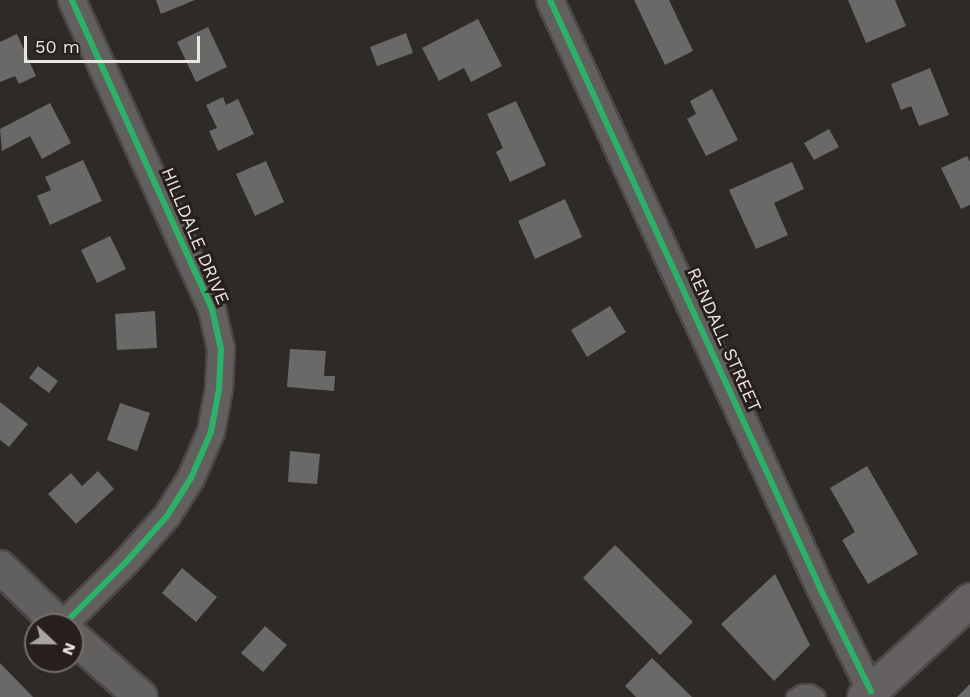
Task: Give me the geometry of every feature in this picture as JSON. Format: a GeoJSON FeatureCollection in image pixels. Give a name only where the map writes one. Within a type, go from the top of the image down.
{"type":"FeatureCollection","features":[{"type":"Feature","properties":{"kind":"main road"},"geometry":{"type":"LineString","coordinates":[[870,695],[970,600]]}},
{"type":"Feature","properties":{"kind":"street","name":"HILLDALE DRIVE"},"geometry":{"type":"LineString","coordinates":[[72,0],[212,309],[221,349],[219,389],[211,432],[191,478],[167,516],[126,562],[73,613]]}},
{"type":"Feature","properties":{"kind":"street","name":"RENDALL STREET"},"geometry":{"type":"LineString","coordinates":[[550,0],[870,695]]}},
{"type":"Feature","properties":{"kind":"street"},"geometry":{"type":"LineString","coordinates":[[0,567],[48,613]]}},
{"type":"Feature","properties":{"kind":"street"},"geometry":{"type":"LineString","coordinates":[[84,647],[141,697]]}},
{"type":"Feature","properties":{"kind":"lane"},"geometry":{"type":"LineString","coordinates":[[794,697],[803,692],[810,692],[818,697]]}},
{"type":"Feature","properties":{"kind":"building"},"geometry":{"type":"Polygon","coordinates":[[[156,0],[195,0],[161,14],[156,0]]]}},
{"type":"Feature","properties":{"kind":"building"},"geometry":{"type":"Polygon","coordinates":[[[634,0],[669,0],[693,51],[665,65],[634,0]]]}},
{"type":"Feature","properties":{"kind":"building"},"geometry":{"type":"Polygon","coordinates":[[[848,0],[895,0],[906,26],[866,43],[848,0]]]}},
{"type":"Feature","properties":{"kind":"building"},"geometry":{"type":"Polygon","coordinates":[[[478,19],[502,66],[471,82],[464,68],[439,81],[422,48],[478,19]]]}},
{"type":"Feature","properties":{"kind":"building"},"geometry":{"type":"Polygon","coordinates":[[[208,27],[227,67],[196,82],[177,42],[208,27]]]}},
{"type":"Feature","properties":{"kind":"building"},"geometry":{"type":"Polygon","coordinates":[[[406,33],[413,53],[377,66],[370,47],[406,33]]]}},
{"type":"Feature","properties":{"kind":"building"},"geometry":{"type":"Polygon","coordinates":[[[17,34],[36,76],[19,84],[15,76],[0,82],[0,42],[17,34]]]}},
{"type":"Feature","properties":{"kind":"building"},"geometry":{"type":"Polygon","coordinates":[[[930,68],[949,115],[919,126],[911,106],[901,110],[891,84],[930,68]]]}},
{"type":"Feature","properties":{"kind":"building"},"geometry":{"type":"Polygon","coordinates":[[[712,89],[738,140],[706,156],[687,119],[696,114],[690,101],[712,89]]]}},
{"type":"Feature","properties":{"kind":"building"},"geometry":{"type":"Polygon","coordinates":[[[223,97],[226,105],[238,99],[254,134],[218,151],[209,131],[217,128],[206,105],[223,97]]]}},
{"type":"Feature","properties":{"kind":"building"},"geometry":{"type":"Polygon","coordinates":[[[516,101],[546,165],[510,182],[496,152],[503,148],[487,114],[516,101]]]}},
{"type":"Feature","properties":{"kind":"building"},"geometry":{"type":"Polygon","coordinates":[[[50,103],[71,143],[42,159],[30,136],[2,151],[0,129],[50,103]]]}},
{"type":"Feature","properties":{"kind":"building"},"geometry":{"type":"Polygon","coordinates":[[[829,129],[839,147],[814,160],[804,143],[829,129]]]}},
{"type":"Feature","properties":{"kind":"building"},"geometry":{"type":"Polygon","coordinates":[[[967,156],[970,162],[970,205],[961,209],[941,168],[967,156]]]}},
{"type":"Feature","properties":{"kind":"building"},"geometry":{"type":"Polygon","coordinates":[[[83,160],[102,201],[50,225],[37,196],[51,190],[45,177],[83,160]]]}},
{"type":"Feature","properties":{"kind":"building"},"geometry":{"type":"Polygon","coordinates":[[[266,161],[284,202],[255,216],[236,174],[266,161]]]}},
{"type":"Feature","properties":{"kind":"building"},"geometry":{"type":"Polygon","coordinates":[[[792,162],[804,189],[774,203],[788,235],[756,249],[729,190],[792,162]]]}},
{"type":"Feature","properties":{"kind":"building"},"geometry":{"type":"Polygon","coordinates":[[[565,199],[582,237],[535,259],[518,221],[565,199]]]}},
{"type":"Feature","properties":{"kind":"building"},"geometry":{"type":"Polygon","coordinates":[[[110,236],[126,269],[97,283],[81,250],[110,236]]]}},
{"type":"Feature","properties":{"kind":"building"},"geometry":{"type":"Polygon","coordinates":[[[610,306],[626,332],[587,357],[571,330],[610,306]]]}},
{"type":"Feature","properties":{"kind":"building"},"geometry":{"type":"Polygon","coordinates":[[[155,311],[157,348],[117,350],[115,314],[155,311]]]}},
{"type":"Feature","properties":{"kind":"building"},"geometry":{"type":"Polygon","coordinates":[[[290,349],[326,351],[324,376],[335,376],[334,391],[287,387],[290,349]]]}},
{"type":"Feature","properties":{"kind":"building"},"geometry":{"type":"Polygon","coordinates":[[[38,366],[58,381],[49,393],[29,378],[38,366]]]}},
{"type":"Feature","properties":{"kind":"building"},"geometry":{"type":"Polygon","coordinates":[[[0,402],[28,424],[9,447],[0,440],[0,402]]]}},
{"type":"Feature","properties":{"kind":"building"},"geometry":{"type":"Polygon","coordinates":[[[120,403],[150,413],[137,451],[107,440],[120,403]]]}},
{"type":"Feature","properties":{"kind":"building"},"geometry":{"type":"Polygon","coordinates":[[[290,451],[320,454],[317,484],[288,482],[290,451]]]}},
{"type":"Feature","properties":{"kind":"building"},"geometry":{"type":"Polygon","coordinates":[[[867,466],[918,554],[868,584],[842,540],[855,532],[830,488],[867,466]]]}},
{"type":"Feature","properties":{"kind":"building"},"geometry":{"type":"Polygon","coordinates":[[[98,471],[114,489],[76,524],[48,494],[71,473],[82,486],[98,471]]]}},
{"type":"Feature","properties":{"kind":"building"},"geometry":{"type":"Polygon","coordinates":[[[615,545],[693,622],[660,655],[583,578],[615,545]]]}},
{"type":"Feature","properties":{"kind":"building"},"geometry":{"type":"Polygon","coordinates":[[[182,568],[217,597],[196,622],[162,593],[182,568]]]}},
{"type":"Feature","properties":{"kind":"building"},"geometry":{"type":"Polygon","coordinates":[[[775,574],[810,645],[774,681],[721,624],[775,574]]]}},
{"type":"Feature","properties":{"kind":"building"},"geometry":{"type":"Polygon","coordinates":[[[265,626],[287,645],[263,672],[241,653],[265,626]]]}},
{"type":"Feature","properties":{"kind":"building"},"geometry":{"type":"Polygon","coordinates":[[[652,658],[692,697],[636,697],[625,686],[652,658]]]}},
{"type":"Feature","properties":{"kind":"building"},"geometry":{"type":"Polygon","coordinates":[[[0,663],[33,697],[0,697],[0,663]]]}},
{"type":"Feature","properties":{"kind":"building"},"geometry":{"type":"Polygon","coordinates":[[[970,684],[970,697],[957,697],[970,684]]]}},
{"type":"Feature","properties":{"kind":"cycle path"},"geometry":{"type":"LineString","coordinates":[[72,0],[212,309],[221,349],[219,389],[211,432],[191,478],[167,516],[126,562],[75,613]]}},
{"type":"Feature","properties":{"kind":"cycle path"},"geometry":{"type":"LineString","coordinates":[[550,0],[821,590],[871,691]]}}]}
